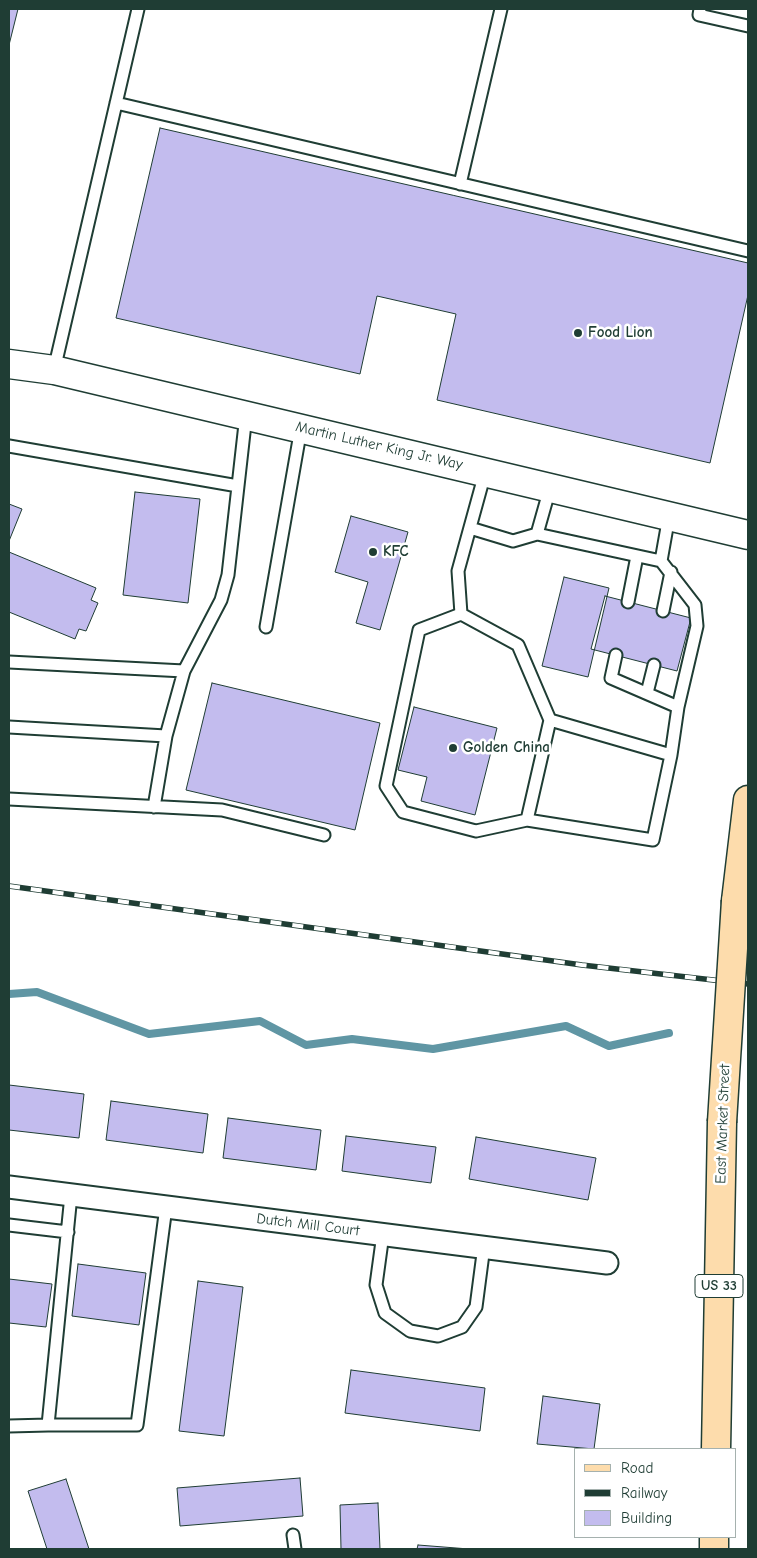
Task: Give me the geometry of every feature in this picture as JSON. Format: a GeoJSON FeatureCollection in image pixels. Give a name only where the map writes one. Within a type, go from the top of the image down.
{"type":"FeatureCollection","features":[{"type":"Feature","properties":{"kind":"main road","name":"Martin Luther King Jr. Way"},"geometry":{"type":"LineString","coordinates":[[9,364],[54,370],[486,471],[748,535]]}},
{"type":"Feature","properties":{"kind":"main road","name":"East Market Street"},"geometry":{"type":"LineString","coordinates":[[716,1448],[722,1122],[736,902],[748,800]]}},
{"type":"Feature","properties":{"kind":"street","name":"Dutch Mill Court"},"geometry":{"type":"LineString","coordinates":[[9,1187],[607,1263]]}},
{"type":"Feature","properties":{"kind":"lane"},"geometry":{"type":"LineString","coordinates":[[54,370],[138,9]]}},
{"type":"Feature","properties":{"kind":"lane"},"geometry":{"type":"LineString","coordinates":[[460,184],[501,9]]}},
{"type":"Feature","properties":{"kind":"lane"},"geometry":{"type":"LineString","coordinates":[[700,9],[699,15],[748,26]]}},
{"type":"Feature","properties":{"kind":"lane"},"geometry":{"type":"LineString","coordinates":[[116,103],[748,251]]}},
{"type":"Feature","properties":{"kind":"lane"},"geometry":{"type":"LineString","coordinates":[[154,807],[166,736],[184,671],[220,600],[228,575],[246,415]]}},
{"type":"Feature","properties":{"kind":"lane"},"geometry":{"type":"LineString","coordinates":[[266,627],[301,428]]}},
{"type":"Feature","properties":{"kind":"lane"},"geometry":{"type":"LineString","coordinates":[[9,446],[238,486]]}},
{"type":"Feature","properties":{"kind":"lane"},"geometry":{"type":"LineString","coordinates":[[461,614],[458,571],[486,471]]}},
{"type":"Feature","properties":{"kind":"lane"},"geometry":{"type":"LineString","coordinates":[[537,534],[550,488]]}},
{"type":"Feature","properties":{"kind":"lane"},"geometry":{"type":"LineString","coordinates":[[661,561],[670,516]]}},
{"type":"Feature","properties":{"kind":"lane"},"geometry":{"type":"LineString","coordinates":[[470,528],[513,541],[537,534],[661,561],[695,605],[697,626],[678,707],[671,755],[653,840],[527,820],[476,831],[403,812],[386,786],[419,630],[461,614],[518,644],[550,720],[527,820]]}},
{"type":"Feature","properties":{"kind":"lane"},"geometry":{"type":"LineString","coordinates":[[628,602],[638,556]]}},
{"type":"Feature","properties":{"kind":"lane"},"geometry":{"type":"LineString","coordinates":[[663,611],[671,572]]}},
{"type":"Feature","properties":{"kind":"lane"},"geometry":{"type":"LineString","coordinates":[[616,655],[611,678],[678,707]]}},
{"type":"Feature","properties":{"kind":"lane"},"geometry":{"type":"LineString","coordinates":[[9,662],[184,671]]}},
{"type":"Feature","properties":{"kind":"lane"},"geometry":{"type":"LineString","coordinates":[[648,693],[654,665]]}},
{"type":"Feature","properties":{"kind":"lane"},"geometry":{"type":"LineString","coordinates":[[550,720],[671,755]]}},
{"type":"Feature","properties":{"kind":"lane"},"geometry":{"type":"LineString","coordinates":[[9,727],[166,736]]}},
{"type":"Feature","properties":{"kind":"lane"},"geometry":{"type":"LineString","coordinates":[[9,799],[222,810],[324,835]]}},
{"type":"Feature","properties":{"kind":"lane"},"geometry":{"type":"LineString","coordinates":[[48,1425],[71,1195]]}},
{"type":"Feature","properties":{"kind":"lane"},"geometry":{"type":"LineString","coordinates":[[9,1426],[137,1425],[166,1207]]}},
{"type":"Feature","properties":{"kind":"lane"},"geometry":{"type":"LineString","coordinates":[[9,1225],[68,1232]]}},
{"type":"Feature","properties":{"kind":"lane"},"geometry":{"type":"LineString","coordinates":[[383,1234],[376,1285],[385,1313],[410,1331],[438,1336],[462,1327],[476,1307],[484,1246]]}},
{"type":"Feature","properties":{"kind":"lane"},"geometry":{"type":"LineString","coordinates":[[293,1535],[295,1549]]}},
{"type":"Feature","properties":{"kind":"building"},"geometry":{"type":"Polygon","coordinates":[[[9,9],[18,9],[9,45],[9,9]]]}},
{"type":"Feature","properties":{"kind":"building"},"geometry":{"type":"Polygon","coordinates":[[[160,128],[748,263],[748,295],[710,463],[437,400],[456,314],[377,296],[360,374],[116,318],[160,128]]]}},
{"type":"Feature","properties":{"kind":"building"},"geometry":{"type":"Polygon","coordinates":[[[135,492],[200,499],[188,603],[123,595],[135,492]]]}},
{"type":"Feature","properties":{"kind":"building"},"geometry":{"type":"Polygon","coordinates":[[[9,504],[22,509],[9,541],[9,504]]]}},
{"type":"Feature","properties":{"kind":"building"},"geometry":{"type":"Polygon","coordinates":[[[351,516],[408,532],[380,630],[356,623],[368,582],[335,572],[351,516]]]}},
{"type":"Feature","properties":{"kind":"building"},"geometry":{"type":"Polygon","coordinates":[[[9,552],[96,588],[91,600],[98,603],[86,631],[79,629],[75,639],[9,612],[9,552]]]}},
{"type":"Feature","properties":{"kind":"building"},"geometry":{"type":"Polygon","coordinates":[[[564,577],[609,588],[588,677],[542,666],[564,577]]]}},
{"type":"Feature","properties":{"kind":"building"},"geometry":{"type":"Polygon","coordinates":[[[605,596],[691,618],[677,671],[591,649],[605,596]]]}},
{"type":"Feature","properties":{"kind":"building"},"geometry":{"type":"Polygon","coordinates":[[[212,683],[380,723],[355,830],[186,790],[212,683]]]}},
{"type":"Feature","properties":{"kind":"building"},"geometry":{"type":"Polygon","coordinates":[[[414,707],[497,728],[475,815],[421,801],[427,777],[398,770],[414,707]]]}},
{"type":"Feature","properties":{"kind":"building"},"geometry":{"type":"Polygon","coordinates":[[[9,1085],[84,1094],[79,1138],[9,1130],[9,1085]]]}},
{"type":"Feature","properties":{"kind":"building"},"geometry":{"type":"Polygon","coordinates":[[[111,1101],[208,1114],[203,1153],[106,1140],[111,1101]]]}},
{"type":"Feature","properties":{"kind":"building"},"geometry":{"type":"Polygon","coordinates":[[[228,1118],[321,1130],[316,1170],[223,1158],[228,1118]]]}},
{"type":"Feature","properties":{"kind":"building"},"geometry":{"type":"Polygon","coordinates":[[[346,1136],[436,1147],[431,1183],[342,1171],[346,1136]]]}},
{"type":"Feature","properties":{"kind":"building"},"geometry":{"type":"Polygon","coordinates":[[[476,1137],[596,1158],[588,1200],[469,1179],[476,1137]]]}},
{"type":"Feature","properties":{"kind":"building"},"geometry":{"type":"Polygon","coordinates":[[[78,1264],[146,1273],[139,1325],[72,1316],[78,1264]]]}},
{"type":"Feature","properties":{"kind":"building"},"geometry":{"type":"Polygon","coordinates":[[[9,1279],[52,1284],[46,1327],[9,1323],[9,1279]]]}},
{"type":"Feature","properties":{"kind":"building"},"geometry":{"type":"Polygon","coordinates":[[[198,1281],[243,1287],[224,1436],[179,1431],[198,1281]]]}},
{"type":"Feature","properties":{"kind":"building"},"geometry":{"type":"Polygon","coordinates":[[[351,1370],[485,1388],[480,1431],[345,1413],[351,1370]]]}},
{"type":"Feature","properties":{"kind":"building"},"geometry":{"type":"Polygon","coordinates":[[[543,1396],[600,1404],[594,1448],[537,1444],[543,1396]]]}},
{"type":"Feature","properties":{"kind":"building"},"geometry":{"type":"Polygon","coordinates":[[[300,1478],[303,1516],[180,1526],[177,1488],[300,1478]]]}},
{"type":"Feature","properties":{"kind":"building"},"geometry":{"type":"Polygon","coordinates":[[[66,1479],[89,1549],[47,1549],[28,1491],[66,1479]]]}},
{"type":"Feature","properties":{"kind":"building"},"geometry":{"type":"Polygon","coordinates":[[[378,1503],[380,1549],[341,1549],[340,1505],[378,1503]]]}},
{"type":"Feature","properties":{"kind":"building"},"geometry":{"type":"Polygon","coordinates":[[[418,1545],[469,1549],[417,1549],[418,1545]]]}},
{"type":"Feature","properties":{"kind":"waterway"},"geometry":{"type":"LineString","coordinates":[[9,994],[37,992],[149,1034],[260,1021],[306,1045],[352,1039],[433,1049],[566,1026],[609,1046],[669,1033]]}},
{"type":"Feature","properties":{"kind":"railway"},"geometry":{"type":"LineString","coordinates":[[9,886],[582,965],[748,984]]}},
{"type":"Feature","properties":{"kind":"place","name":"Food Lion"},"geometry":{"type":"Point","coordinates":[578,333]}},
{"type":"Feature","properties":{"kind":"place","name":"KFC"},"geometry":{"type":"Point","coordinates":[373,552]}},
{"type":"Feature","properties":{"kind":"place","name":"Golden China"},"geometry":{"type":"Point","coordinates":[453,748]}}]}
